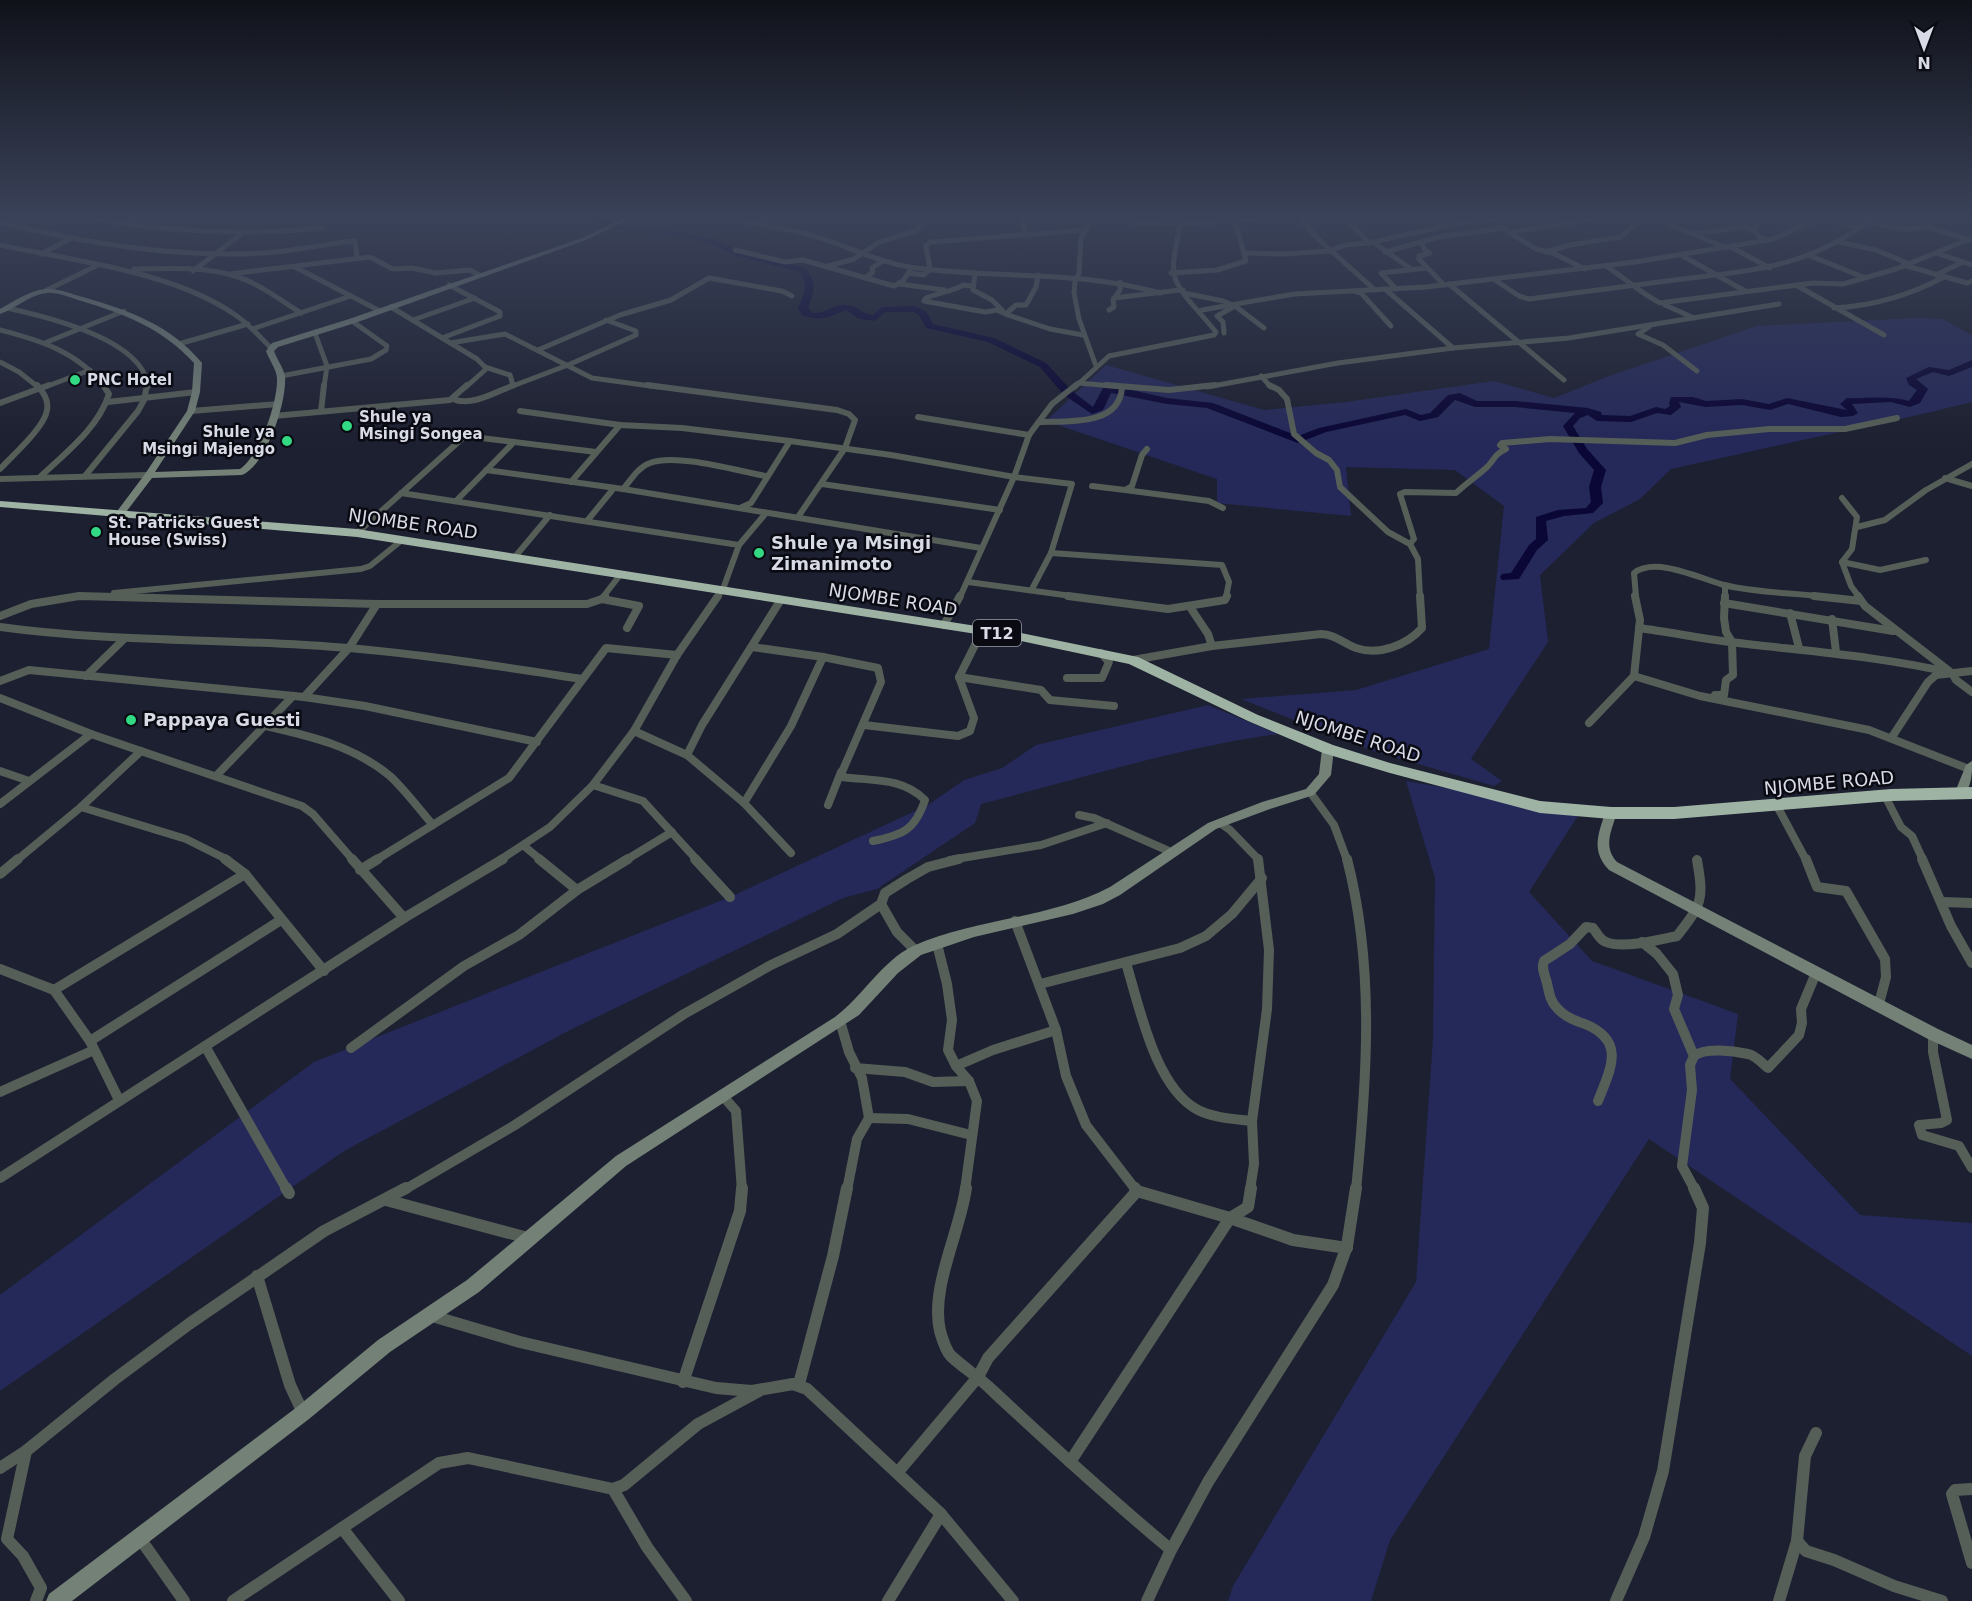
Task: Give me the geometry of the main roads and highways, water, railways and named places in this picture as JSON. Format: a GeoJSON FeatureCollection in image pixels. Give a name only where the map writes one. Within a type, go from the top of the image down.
{"type":"FeatureCollection","features":[{"type":"Feature","properties":{"kind":"highway","name":"NJOMBE ROAD"},"geometry":{"type":"LineString","coordinates":[[0,504],[357,533],[723,589],[780,601],[982,631],[1101,652],[1133,660],[1253,718],[1328,749],[1533,806],[1611,813],[1674,813],[1885,796],[1967,792]]}},
{"type":"Feature","properties":{"kind":"waterway"},"geometry":{"type":"LineString","coordinates":[[809,293],[803,308],[805,313],[811,315],[825,315],[845,307],[853,309],[862,317],[875,318],[882,310],[914,309],[923,313],[929,326],[991,340],[1043,365],[1068,393],[1092,411],[1099,408],[1107,390],[1123,391],[1167,401],[1209,405],[1298,440],[1323,430],[1406,412],[1420,418],[1434,415],[1452,397],[1460,396],[1475,404],[1515,404],[1588,411]]}},
{"type":"Feature","properties":{"kind":"waterway"},"geometry":{"type":"LineString","coordinates":[[1588,411],[1597,414],[1597,418],[1631,419],[1656,410],[1667,413],[1676,407],[1675,399],[1693,400],[1705,404],[1742,402],[1770,407],[1787,401],[1841,414],[1853,413],[1852,409],[1845,404],[1847,401],[1868,402],[1891,399],[1910,404],[1916,401],[1923,389],[1913,383],[1911,378],[1932,369],[1949,373],[1972,363]]}},
{"type":"Feature","properties":{"kind":"waterway"},"geometry":{"type":"LineString","coordinates":[[1506,577],[1515,576],[1530,552],[1542,540],[1540,519],[1564,512],[1589,511],[1597,503],[1595,487],[1600,470],[1583,451],[1568,426],[1576,416],[1588,411]]}},
{"type":"Feature","properties":{"kind":"place","name":"PNC Hotel"},"geometry":{"type":"Point","coordinates":[75,380]}},
{"type":"Feature","properties":{"kind":"place","name":"Shule ya Msingi Songea"},"geometry":{"type":"Point","coordinates":[347,426]}},
{"type":"Feature","properties":{"kind":"place","name":"Shule ya Msingi Majengo"},"geometry":{"type":"Point","coordinates":[287,441]}},
{"type":"Feature","properties":{"kind":"place","name":"St. Patricks Guest House (Swiss)"},"geometry":{"type":"Point","coordinates":[96,532]}},
{"type":"Feature","properties":{"kind":"place","name":"Shule ya Msingi Zimanimoto"},"geometry":{"type":"Point","coordinates":[759,553]}},
{"type":"Feature","properties":{"kind":"place","name":"Pappaya Guesti"},"geometry":{"type":"Point","coordinates":[131,720]}}]}
